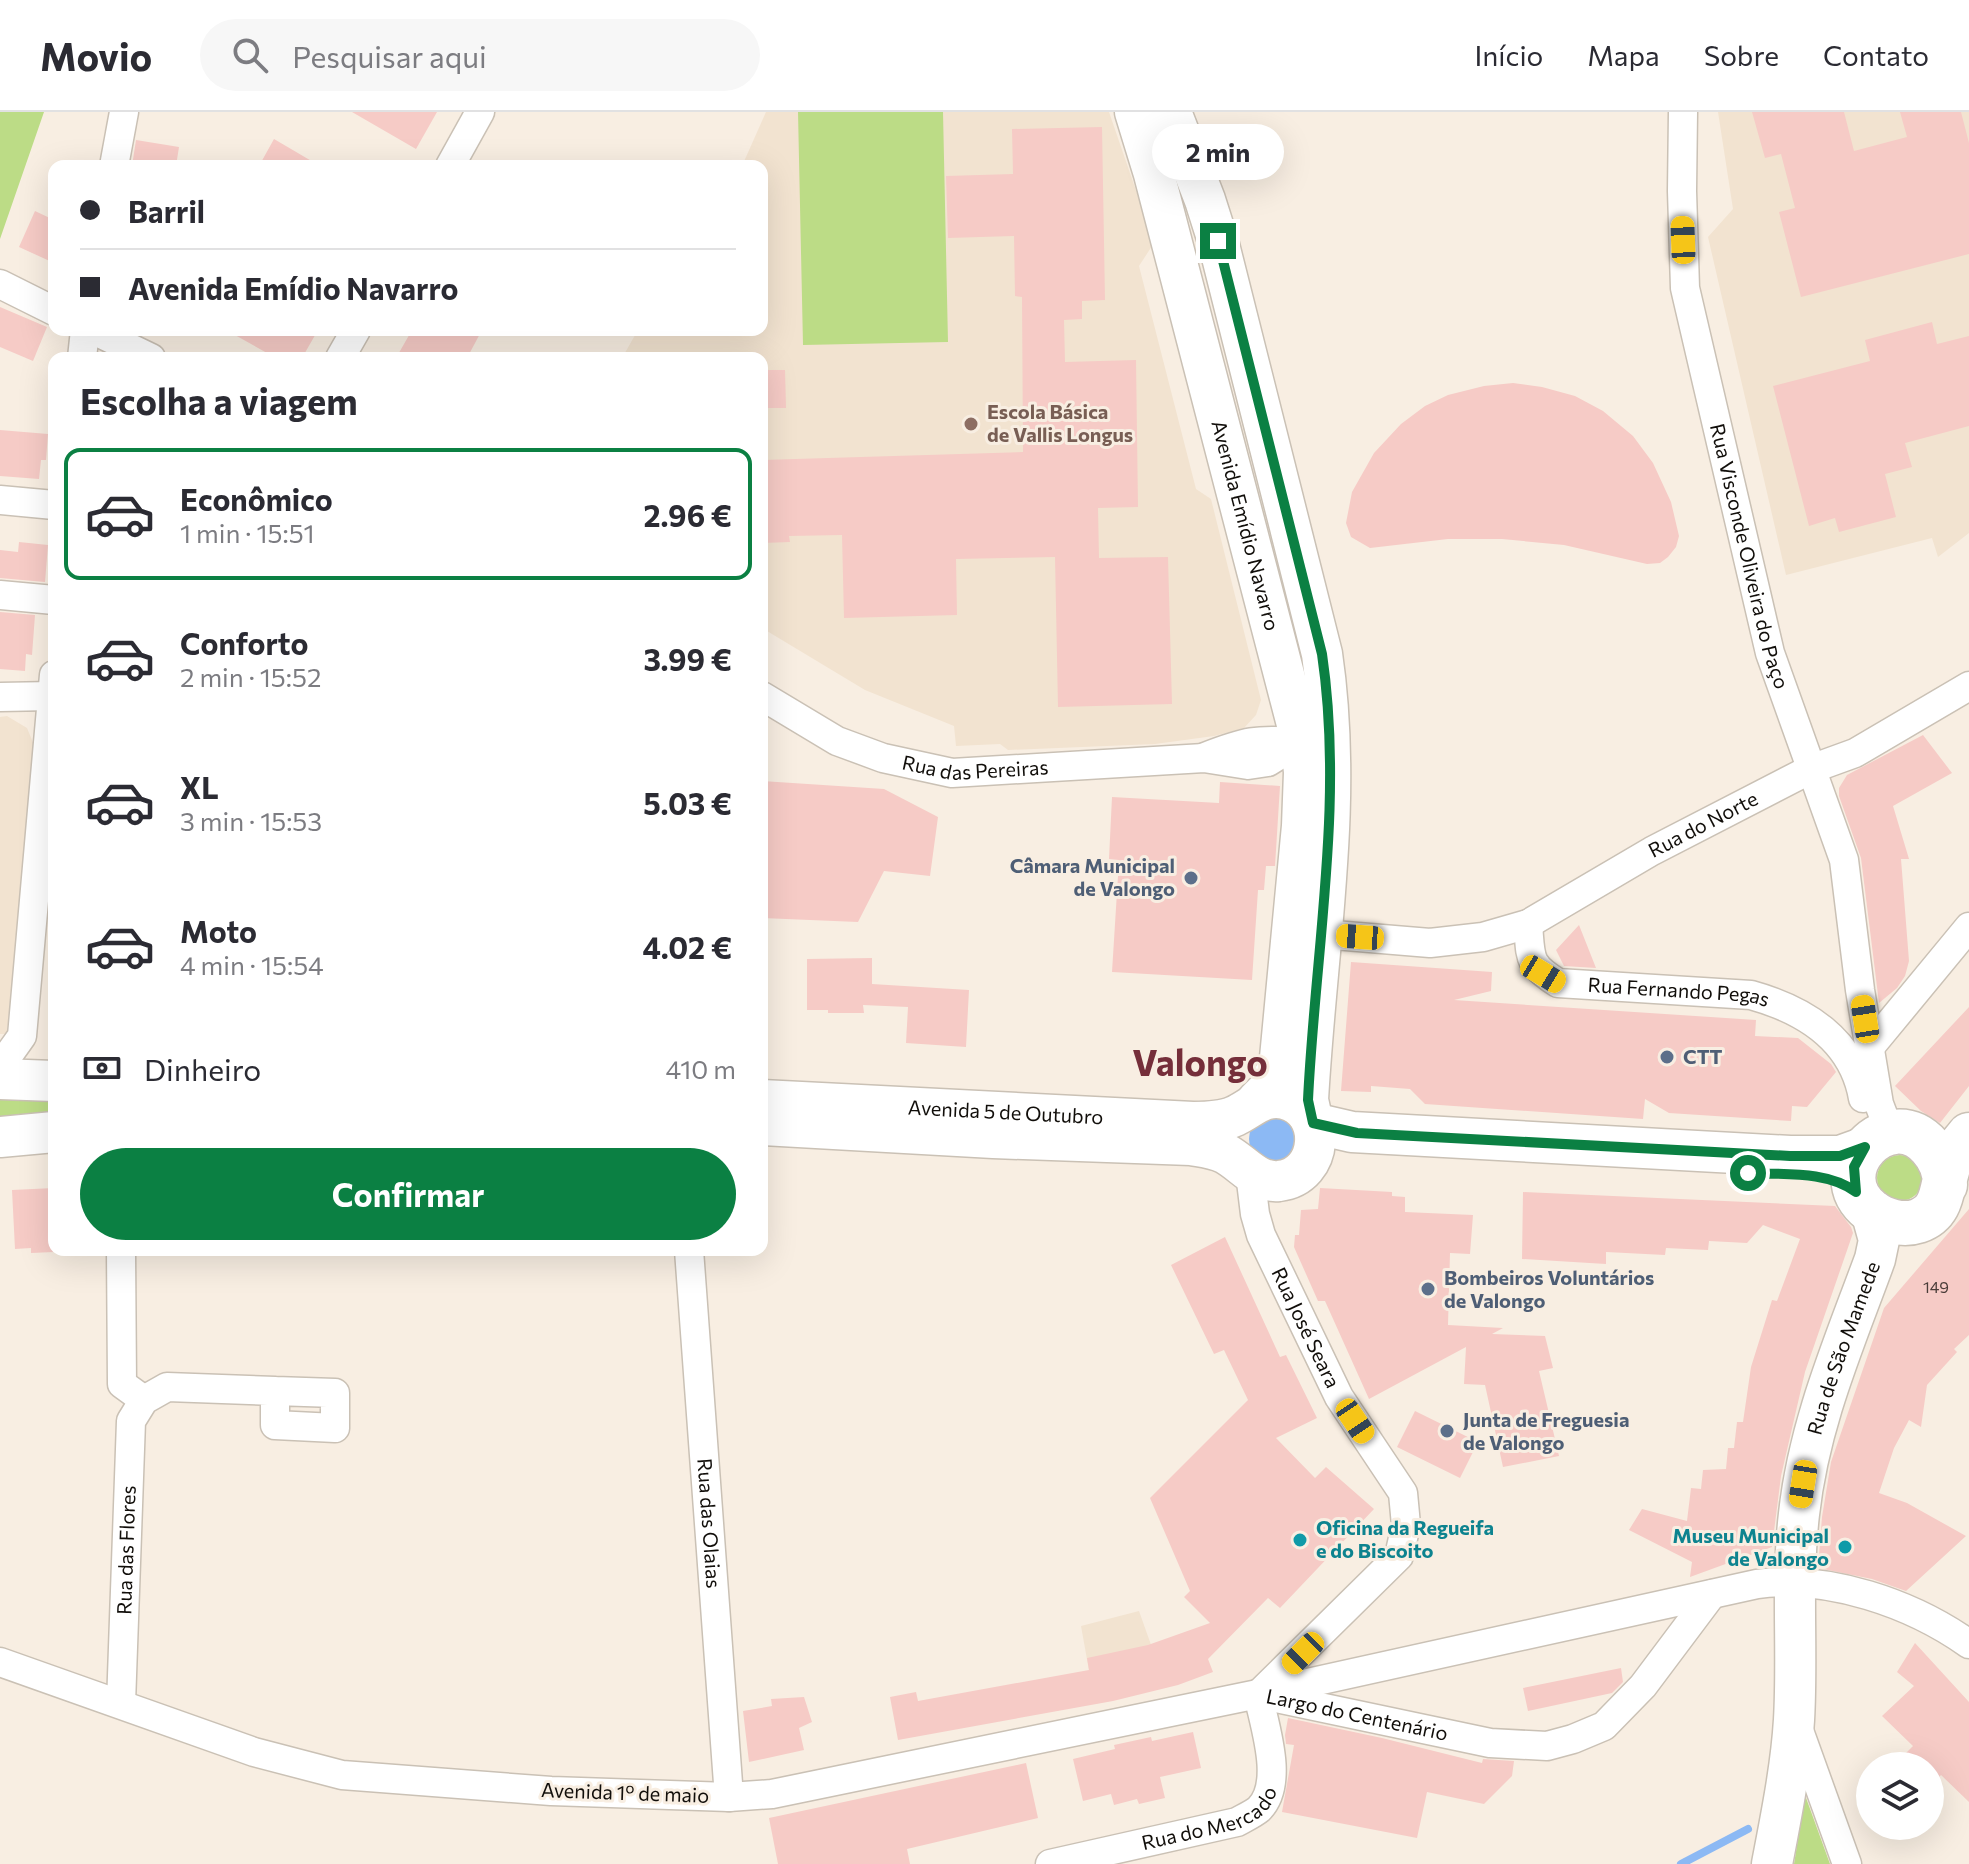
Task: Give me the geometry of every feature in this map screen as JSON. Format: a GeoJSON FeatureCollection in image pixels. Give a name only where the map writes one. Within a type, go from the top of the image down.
{"type":"FeatureCollection","features":[{"type":"Feature","properties":{"kind":"main road","name":"Avenida Emídio Navarro"},"geometry":{"type":"LineString","coordinates":[[1135,112],[1316,741],[1322,934],[1308,1090],[1312,1142]]}},
{"type":"Feature","properties":{"kind":"main road","name":"Avenida Emídio Navarro"},"geometry":{"type":"LineString","coordinates":[[1171,112],[1205,200],[1232,299],[1322,654],[1330,710],[1304,772],[1302,826],[1280,1058],[1270,1088],[1251,1105]]}},
{"type":"Feature","properties":{"kind":"main road"},"geometry":{"type":"LineString","coordinates":[[1190,311],[1232,299]]}},
{"type":"Feature","properties":{"kind":"main road"},"geometry":{"type":"LineString","coordinates":[[0,1079],[48,1081]]}},
{"type":"Feature","properties":{"kind":"main road","name":"Avenida 5 de Outubro"},"geometry":{"type":"LineString","coordinates":[[768,1100],[1193,1122],[1233,1117],[1251,1105],[1270,1098],[1283,1098],[1296,1103],[1312,1142],[1324,1153],[1347,1149],[1418,1152],[1818,1177],[1845,1184],[1864,1202]]}},
{"type":"Feature","properties":{"kind":"main road"},"geometry":{"type":"LineString","coordinates":[[1245,1168],[1235,1151],[1233,1136],[1237,1121],[1251,1105]]}},
{"type":"Feature","properties":{"kind":"main road","name":"Avenida 5 de Outubro"},"geometry":{"type":"LineString","coordinates":[[768,1125],[1191,1145],[1223,1152],[1263,1180],[1278,1181],[1302,1171],[1312,1142]]}},
{"type":"Feature","properties":{"kind":"main road"},"geometry":{"type":"LineString","coordinates":[[1969,1132],[1951,1160],[1952,1183],[1926,1217],[1915,1222],[1891,1221],[1864,1202],[1854,1167],[1895,1140],[1952,1138],[1969,1132]]}},
{"type":"Feature","properties":{"kind":"main road"},"geometry":{"type":"LineString","coordinates":[[0,1137],[48,1133]]}},
{"type":"Feature","properties":{"kind":"main road","name":"Avenida 5 de Outubro"},"geometry":{"type":"LineString","coordinates":[[1312,1142],[1357,1133],[1840,1156],[1895,1140]]}},
{"type":"Feature","properties":{"kind":"main road"},"geometry":{"type":"LineString","coordinates":[[1895,1140],[1941,1161],[1952,1183]]}},
{"type":"Feature","properties":{"kind":"main road","name":"Rua de São Mamede"},"geometry":{"type":"LineString","coordinates":[[1772,1864],[1790,1763],[1794,1717],[1793,1582],[1799,1511],[1815,1421],[1875,1259],[1879,1240],[1864,1202]]}},
{"type":"Feature","properties":{"kind":"street"},"geometry":{"type":"LineString","coordinates":[[115,160],[124,112]]}},
{"type":"Feature","properties":{"kind":"street"},"geometry":{"type":"LineString","coordinates":[[453,160],[480,112]]}},
{"type":"Feature","properties":{"kind":"street","name":"Rua Visconde Oliveira do Paço"},"geometry":{"type":"LineString","coordinates":[[1683,112],[1685,288],[1770,653],[1844,860],[1860,990],[1879,1104],[1895,1140]]}},
{"type":"Feature","properties":{"kind":"street"},"geometry":{"type":"LineString","coordinates":[[0,284],[48,308]]}},
{"type":"Feature","properties":{"kind":"street"},"geometry":{"type":"LineString","coordinates":[[105,336],[139,352]]}},
{"type":"Feature","properties":{"kind":"street"},"geometry":{"type":"LineString","coordinates":[[0,500],[48,504]]}},
{"type":"Feature","properties":{"kind":"street"},"geometry":{"type":"LineString","coordinates":[[0,595],[48,599]]}},
{"type":"Feature","properties":{"kind":"street"},"geometry":{"type":"LineString","coordinates":[[0,697],[48,686]]}},
{"type":"Feature","properties":{"kind":"street","name":"Rua do Norte"},"geometry":{"type":"LineString","coordinates":[[1430,943],[1483,937],[1528,924],[1652,851],[1811,769],[1867,747],[1969,686]]}},
{"type":"Feature","properties":{"kind":"street","name":"Rua das Pereiras"},"geometry":{"type":"LineString","coordinates":[[768,700],[837,741],[883,758],[952,773],[1204,758],[1248,765],[1268,762],[1316,741]]}},
{"type":"Feature","properties":{"kind":"street"},"geometry":{"type":"LineString","coordinates":[[0,1067],[22,1036],[48,742]]}},
{"type":"Feature","properties":{"kind":"street"},"geometry":{"type":"LineString","coordinates":[[1528,924],[1532,962]]}},
{"type":"Feature","properties":{"kind":"street"},"geometry":{"type":"LineString","coordinates":[[1870,1047],[1969,927]]}},
{"type":"Feature","properties":{"kind":"street","name":"Rua do Norte"},"geometry":{"type":"LineString","coordinates":[[1322,934],[1500,950],[1532,962]]}},
{"type":"Feature","properties":{"kind":"street","name":"Rua Fernando Pegas"},"geometry":{"type":"LineString","coordinates":[[1532,962],[1543,974],[1558,983],[1751,995],[1776,1002],[1816,1025]]}},
{"type":"Feature","properties":{"kind":"street"},"geometry":{"type":"LineString","coordinates":[[1816,1025],[1835,1027],[1844,1023],[1860,990]]}},
{"type":"Feature","properties":{"kind":"street"},"geometry":{"type":"LineString","coordinates":[[1816,1025],[1854,1063],[1864,1102],[1895,1140]]}},
{"type":"Feature","properties":{"kind":"street"},"geometry":{"type":"LineString","coordinates":[[22,1036],[29,1053],[48,1063]]}},
{"type":"Feature","properties":{"kind":"street","name":"Rua José Seara"},"geometry":{"type":"LineString","coordinates":[[1245,1168],[1261,1235],[1339,1397],[1403,1493],[1406,1525],[1399,1556],[1284,1672],[1258,1694]]}},
{"type":"Feature","properties":{"kind":"street"},"geometry":{"type":"LineString","coordinates":[[121,1256],[122,1384],[144,1400],[167,1387],[275,1391]]}},
{"type":"Feature","properties":{"kind":"street","name":"Rua das Olaias"},"geometry":{"type":"LineString","coordinates":[[689,1256],[729,1797]]}},
{"type":"Feature","properties":{"kind":"street","name":"Rua das Flores"},"geometry":{"type":"LineString","coordinates":[[121,1704],[131,1421],[144,1400]]}},
{"type":"Feature","properties":{"kind":"street","name":"Largo do Centenário"},"geometry":{"type":"LineString","coordinates":[[1258,1694],[1757,1584],[1793,1582],[1865,1595],[1914,1613],[1965,1642]]}},
{"type":"Feature","properties":{"kind":"street","name":"Largo do Centenário"},"geometry":{"type":"LineString","coordinates":[[1258,1694],[1490,1743],[1547,1746],[1604,1726],[1643,1686],[1712,1594]]}},
{"type":"Feature","properties":{"kind":"street","name":"Avenida 1º de maio"},"geometry":{"type":"LineString","coordinates":[[0,1662],[254,1752],[342,1775],[551,1791],[729,1797],[772,1794],[1258,1694]]}},
{"type":"Feature","properties":{"kind":"street","name":"Rua do Mercado"},"geometry":{"type":"LineString","coordinates":[[1050,1864],[1237,1822],[1259,1809],[1270,1788],[1272,1758],[1258,1694]]}},
{"type":"Feature","properties":{"kind":"street"},"geometry":{"type":"LineString","coordinates":[[1794,1717],[1847,1864]]}},
{"type":"Feature","properties":{"kind":"shaded area","name":"Escola Básica de Vallis Longus"},"geometry":{"type":"Polygon","coordinates":[[[766,112],[1109,112],[1154,243],[1139,266],[1196,489],[1211,499],[1261,700],[1256,715],[1244,728],[1214,736],[1155,744],[1008,750],[1000,744],[956,746],[954,726],[865,690],[768,632],[768,352],[625,352],[635,336],[768,336],[768,160],[745,160],[766,112]]]}},
{"type":"Feature","properties":{"kind":"shaded area"},"geometry":{"type":"Polygon","coordinates":[[[1718,112],[1969,112],[1969,533],[1938,557],[1932,538],[1786,575],[1708,237],[1733,209],[1718,112]]]}},
{"type":"Feature","properties":{"kind":"shaded area"},"geometry":{"type":"Polygon","coordinates":[[[7,716],[27,728],[34,745],[7,1034],[0,1034],[0,717],[7,716]]]}},
{"type":"Feature","properties":{"kind":"shaded area"},"geometry":{"type":"Polygon","coordinates":[[[1139,1611],[1166,1687],[1095,1704],[1081,1626],[1139,1611]]]}},
{"type":"Feature","properties":{"kind":"green space"},"geometry":{"type":"Polygon","coordinates":[[[0,112],[44,112],[0,239],[0,112]]]}},
{"type":"Feature","properties":{"kind":"green space"},"geometry":{"type":"Polygon","coordinates":[[[798,112],[943,112],[948,342],[803,345],[798,112]]]}},
{"type":"Feature","properties":{"kind":"green space"},"geometry":{"type":"Polygon","coordinates":[[[0,1091],[48,1094],[48,1124],[0,1128],[0,1091]]]}},
{"type":"Feature","properties":{"kind":"green space"},"geometry":{"type":"Polygon","coordinates":[[[1900,1155],[1916,1162],[1923,1178],[1916,1194],[1900,1201],[1884,1194],[1877,1178],[1884,1162],[1900,1155]]]}},
{"type":"Feature","properties":{"kind":"green space"},"geometry":{"type":"Polygon","coordinates":[[[1805,1795],[1830,1864],[1794,1864],[1805,1795]]]}},
{"type":"Feature","properties":{"kind":"water"},"geometry":{"type":"Polygon","coordinates":[[[1273,1115],[1290,1122],[1297,1139],[1290,1156],[1273,1163],[1256,1156],[1249,1139],[1256,1122],[1273,1115]]]}},
{"type":"Feature","properties":{"kind":"building"},"geometry":{"type":"Polygon","coordinates":[[[352,112],[437,112],[416,149],[352,112]]]}},
{"type":"Feature","properties":{"kind":"building"},"geometry":{"type":"Polygon","coordinates":[[[1752,112],[1844,112],[1854,151],[1907,137],[1900,112],[1961,112],[1969,143],[1969,254],[1801,297],[1779,212],[1795,208],[1781,154],[1765,158],[1752,112]]]}},
{"type":"Feature","properties":{"kind":"building"},"geometry":{"type":"Polygon","coordinates":[[[1102,127],[1105,300],[1082,301],[1082,319],[1064,320],[1065,362],[1136,360],[1138,507],[1098,508],[1099,558],[1168,557],[1172,704],[1058,707],[1055,557],[956,559],[957,615],[844,618],[842,535],[789,536],[790,542],[768,543],[768,460],[1023,452],[1022,297],[1015,296],[1014,236],[948,238],[946,176],[1013,174],[1012,129],[1102,127]]]}},
{"type":"Feature","properties":{"kind":"building"},"geometry":{"type":"Polygon","coordinates":[[[274,139],[310,160],[262,160],[274,139]]]}},
{"type":"Feature","properties":{"kind":"building"},"geometry":{"type":"Polygon","coordinates":[[[136,140],[179,147],[177,160],[133,160],[136,140]]]}},
{"type":"Feature","properties":{"kind":"building"},"geometry":{"type":"Polygon","coordinates":[[[35,211],[48,217],[48,260],[19,247],[35,211]]]}},
{"type":"Feature","properties":{"kind":"building"},"geometry":{"type":"Polygon","coordinates":[[[0,307],[47,327],[33,361],[0,347],[0,307]]]}},
{"type":"Feature","properties":{"kind":"building"},"geometry":{"type":"Polygon","coordinates":[[[1932,322],[1937,344],[1969,336],[1969,426],[1905,443],[1912,467],[1885,474],[1896,517],[1839,532],[1835,518],[1809,526],[1773,386],[1870,361],[1865,340],[1932,322]]]}},
{"type":"Feature","properties":{"kind":"building"},"geometry":{"type":"Polygon","coordinates":[[[237,336],[315,336],[305,352],[265,352],[237,336]]]}},
{"type":"Feature","properties":{"kind":"building"},"geometry":{"type":"Polygon","coordinates":[[[409,336],[479,336],[470,352],[399,352],[409,336]]]}},
{"type":"Feature","properties":{"kind":"building"},"geometry":{"type":"Polygon","coordinates":[[[768,370],[785,370],[786,408],[768,408],[768,370]]]}},
{"type":"Feature","properties":{"kind":"building"},"geometry":{"type":"Polygon","coordinates":[[[1513,383],[1575,396],[1603,411],[1633,436],[1653,463],[1671,502],[1679,536],[1676,547],[1668,557],[1660,563],[1647,564],[1564,545],[1502,539],[1448,539],[1370,548],[1351,537],[1346,523],[1352,492],[1374,453],[1401,424],[1425,406],[1448,395],[1513,383]]]}},
{"type":"Feature","properties":{"kind":"building"},"geometry":{"type":"Polygon","coordinates":[[[0,430],[48,434],[46,460],[41,460],[39,479],[0,476],[0,430]]]}},
{"type":"Feature","properties":{"kind":"building"},"geometry":{"type":"Polygon","coordinates":[[[19,542],[48,545],[45,582],[0,578],[0,550],[18,552],[19,542]]]}},
{"type":"Feature","properties":{"kind":"building"},"geometry":{"type":"Polygon","coordinates":[[[0,612],[35,615],[32,655],[26,654],[25,671],[0,669],[0,612]]]}},
{"type":"Feature","properties":{"kind":"building"},"geometry":{"type":"Polygon","coordinates":[[[1923,735],[1952,773],[1893,806],[1909,859],[1901,859],[1909,961],[1905,976],[1897,988],[1879,1003],[1861,858],[1839,788],[1847,775],[1923,735]]]}},
{"type":"Feature","properties":{"kind":"building"},"geometry":{"type":"Polygon","coordinates":[[[768,781],[884,789],[938,817],[930,876],[884,871],[858,922],[768,918],[768,781]]]}},
{"type":"Feature","properties":{"kind":"building","name":"Câmara Municipal de Valongo"},"geometry":{"type":"Polygon","coordinates":[[[1220,782],[1280,786],[1275,866],[1266,866],[1264,890],[1258,890],[1252,980],[1112,972],[1119,860],[1109,859],[1112,797],[1219,803],[1220,782]]]}},
{"type":"Feature","properties":{"kind":"building"},"geometry":{"type":"Polygon","coordinates":[[[1579,925],[1596,968],[1564,966],[1556,950],[1579,925]]]}},
{"type":"Feature","properties":{"kind":"building"},"geometry":{"type":"Polygon","coordinates":[[[872,958],[872,984],[969,990],[966,1047],[906,1043],[908,1007],[863,1005],[864,1013],[807,1010],[807,959],[872,958]]]}},
{"type":"Feature","properties":{"kind":"building"},"geometry":{"type":"Polygon","coordinates":[[[1351,962],[1492,972],[1491,991],[1454,1000],[1756,1020],[1755,1036],[1798,1038],[1831,1064],[1836,1072],[1807,1107],[1792,1106],[1791,1121],[1669,1113],[1645,1099],[1643,1119],[1425,1104],[1410,1089],[1371,1086],[1371,1092],[1341,1091],[1351,962]]]}},
{"type":"Feature","properties":{"kind":"building"},"geometry":{"type":"Polygon","coordinates":[[[1969,1007],[1969,1086],[1940,1123],[1921,1111],[1895,1086],[1969,1007]]]}},
{"type":"Feature","properties":{"kind":"building"},"geometry":{"type":"Polygon","coordinates":[[[48,1188],[48,1252],[31,1253],[31,1248],[15,1249],[12,1190],[48,1188]]]}},
{"type":"Feature","properties":{"kind":"building"},"geometry":{"type":"Polygon","coordinates":[[[1320,1188],[1392,1192],[1392,1196],[1405,1197],[1405,1212],[1473,1215],[1470,1254],[1450,1253],[1448,1325],[1503,1328],[1492,1334],[1545,1336],[1553,1368],[1539,1371],[1559,1456],[1503,1467],[1485,1385],[1464,1384],[1466,1347],[1369,1399],[1325,1301],[1318,1301],[1294,1247],[1295,1235],[1299,1235],[1301,1210],[1318,1209],[1320,1188]]]}},
{"type":"Feature","properties":{"kind":"building"},"geometry":{"type":"Polygon","coordinates":[[[1523,1192],[1835,1206],[1851,1227],[1853,1233],[1805,1372],[1781,1476],[1772,1547],[1690,1577],[1692,1562],[1629,1530],[1642,1509],[1687,1521],[1691,1488],[1701,1489],[1703,1470],[1726,1469],[1728,1448],[1734,1448],[1737,1422],[1743,1422],[1751,1367],[1772,1300],[1777,1301],[1800,1239],[1763,1225],[1747,1243],[1709,1241],[1708,1250],[1666,1248],[1665,1255],[1606,1252],[1606,1264],[1522,1259],[1523,1192]]]}},
{"type":"Feature","properties":{"kind":"building"},"geometry":{"type":"Polygon","coordinates":[[[1969,1209],[1969,1335],[1954,1349],[1957,1352],[1927,1385],[1921,1427],[1909,1420],[1894,1448],[1879,1493],[1907,1503],[1966,1536],[1906,1591],[1872,1579],[1818,1568],[1831,1462],[1884,1308],[1969,1209]]]}},
{"type":"Feature","properties":{"kind":"building"},"geometry":{"type":"Polygon","coordinates":[[[1225,1237],[1280,1357],[1286,1355],[1317,1418],[1276,1438],[1315,1478],[1326,1467],[1374,1509],[1280,1608],[1268,1598],[1208,1659],[1213,1672],[1178,1685],[1113,1701],[898,1740],[890,1697],[916,1692],[918,1701],[1089,1670],[1087,1658],[1148,1645],[1210,1623],[1184,1597],[1190,1591],[1150,1498],[1248,1400],[1224,1350],[1214,1354],[1171,1265],[1225,1237]]]}},
{"type":"Feature","properties":{"kind":"building"},"geometry":{"type":"Polygon","coordinates":[[[1415,1411],[1478,1442],[1460,1478],[1397,1447],[1415,1411]]]}},
{"type":"Feature","properties":{"kind":"building"},"geometry":{"type":"Polygon","coordinates":[[[1915,1643],[1969,1702],[1969,1802],[1944,1778],[1944,1752],[1907,1752],[1913,1746],[1882,1716],[1914,1686],[1897,1672],[1915,1643]]]}},
{"type":"Feature","properties":{"kind":"building"},"geometry":{"type":"Polygon","coordinates":[[[1621,1668],[1623,1682],[1612,1693],[1528,1711],[1523,1688],[1621,1668]]]}},
{"type":"Feature","properties":{"kind":"building"},"geometry":{"type":"Polygon","coordinates":[[[804,1697],[812,1722],[799,1728],[804,1750],[749,1762],[743,1711],[772,1706],[771,1699],[804,1697]]]}},
{"type":"Feature","properties":{"kind":"building"},"geometry":{"type":"Polygon","coordinates":[[[1288,1718],[1482,1763],[1483,1759],[1514,1761],[1512,1776],[1484,1804],[1427,1792],[1417,1838],[1282,1812],[1294,1745],[1286,1744],[1288,1718]]]}},
{"type":"Feature","properties":{"kind":"building"},"geometry":{"type":"Polygon","coordinates":[[[1193,1732],[1201,1768],[1160,1777],[1165,1798],[1139,1804],[1137,1799],[1114,1805],[1111,1794],[1083,1801],[1073,1759],[1115,1749],[1114,1745],[1193,1732]]]}},
{"type":"Feature","properties":{"kind":"building"},"geometry":{"type":"Polygon","coordinates":[[[1026,1763],[1038,1818],[907,1849],[910,1864],[778,1864],[769,1818],[1026,1763]]]}},
{"type":"Feature","properties":{"kind":"waterway"},"geometry":{"type":"LineString","coordinates":[[1681,1864],[1748,1829]]}},
{"type":"Feature","properties":{"kind":"place","name":"Escola Básica de Vallis Longus"},"geometry":{"type":"Point","coordinates":[971,424]}},
{"type":"Feature","properties":{"kind":"place","name":"Câmara Municipal de Valongo"},"geometry":{"type":"Point","coordinates":[1191,878]}},
{"type":"Feature","properties":{"kind":"place","name":"CTT"},"geometry":{"type":"Point","coordinates":[1667,1057]}},
{"type":"Feature","properties":{"kind":"place","name":"Bombeiros Voluntários de Valongo"},"geometry":{"type":"Point","coordinates":[1428,1289]}},
{"type":"Feature","properties":{"kind":"place","name":"Junta de Freguesia de Valongo"},"geometry":{"type":"Point","coordinates":[1447,1431]}},
{"type":"Feature","properties":{"kind":"place","name":"Oficina da Regueifa e do Biscoito"},"geometry":{"type":"Point","coordinates":[1300,1540]}},
{"type":"Feature","properties":{"kind":"place","name":"Museu Municipal de Valongo"},"geometry":{"type":"Point","coordinates":[1845,1547]}},
{"type":"Feature","properties":{"kind":"district","name":"Valongo"},"geometry":{"type":"Point","coordinates":[1200,1063]}},
{"type":"Feature","properties":{"kind":"route"},"geometry":{"type":"LineString","coordinates":[[1218,241],[1322,654],[1330,710],[1326,882],[1308,1100],[1313,1123],[1357,1133],[1790,1156],[1840,1156],[1865,1147],[1854,1167],[1856,1192],[1845,1184],[1818,1177],[1748,1173]]}}]}
